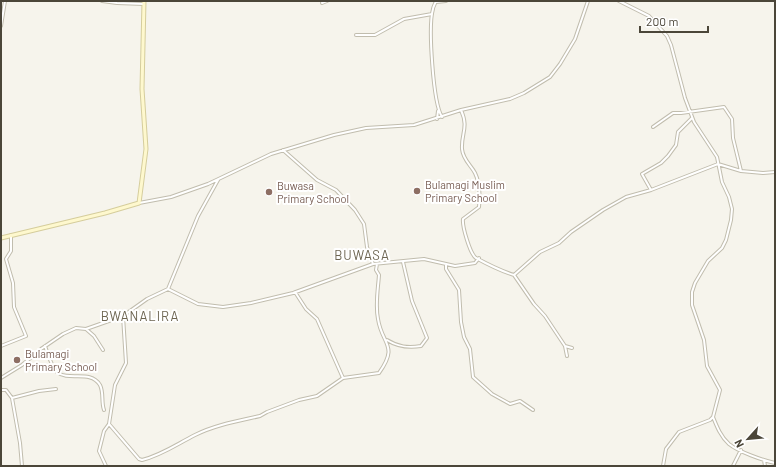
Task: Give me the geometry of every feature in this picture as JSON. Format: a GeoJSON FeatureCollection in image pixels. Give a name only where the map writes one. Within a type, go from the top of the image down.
{"type":"FeatureCollection","features":[{"type":"Feature","properties":{"kind":"main road"},"geometry":{"type":"LineString","coordinates":[[1,238],[105,213],[139,203],[146,149],[142,89],[144,2]]}},
{"type":"Feature","properties":{"kind":"street"},"geometry":{"type":"LineString","coordinates":[[1,26],[6,1]]}},
{"type":"Feature","properties":{"kind":"street"},"geometry":{"type":"LineString","coordinates":[[102,1],[117,4],[144,2]]}},
{"type":"Feature","properties":{"kind":"street"},"geometry":{"type":"LineString","coordinates":[[322,3],[327,1]]}},
{"type":"Feature","properties":{"kind":"street"},"geometry":{"type":"LineString","coordinates":[[437,119],[438,111],[433,75],[432,14],[436,1],[446,1]]}},
{"type":"Feature","properties":{"kind":"street"},"geometry":{"type":"LineString","coordinates":[[139,203],[165,199],[219,179],[260,159],[283,150],[357,130],[406,127],[437,119],[461,110],[510,99],[539,86],[550,77],[560,64],[575,39],[588,1]]}},
{"type":"Feature","properties":{"kind":"street"},"geometry":{"type":"LineString","coordinates":[[619,1],[649,16],[667,36],[672,45],[685,98],[692,118],[717,157],[722,182],[730,197],[732,209],[731,220],[722,248],[708,261],[695,283],[692,292],[692,305],[704,340],[707,366],[720,390],[712,417],[705,423],[679,432],[666,449],[663,466]]}},
{"type":"Feature","properties":{"kind":"street"},"geometry":{"type":"LineString","coordinates":[[356,35],[375,35],[404,19],[432,14]]}},
{"type":"Feature","properties":{"kind":"street"},"geometry":{"type":"LineString","coordinates":[[653,127],[673,113],[724,107],[732,119],[733,138],[741,171]]}},
{"type":"Feature","properties":{"kind":"street"},"geometry":{"type":"LineString","coordinates":[[461,110],[466,120],[462,148],[468,164],[475,173],[480,194],[479,207],[463,219],[462,223],[470,246],[477,258],[514,275],[534,304],[545,316],[565,346],[567,356]]}},
{"type":"Feature","properties":{"kind":"street"},"geometry":{"type":"LineString","coordinates":[[438,111],[442,117]]}},
{"type":"Feature","properties":{"kind":"street"},"geometry":{"type":"LineString","coordinates":[[651,190],[642,174],[661,163],[668,156],[676,145],[678,132],[692,118]]}},
{"type":"Feature","properties":{"kind":"street"},"geometry":{"type":"LineString","coordinates":[[283,150],[316,180],[336,190],[355,210],[364,224],[367,247],[374,264]]}},
{"type":"Feature","properties":{"kind":"street"},"geometry":{"type":"LineString","coordinates":[[514,275],[540,252],[559,243],[571,232],[603,210],[626,197],[651,190],[718,164],[741,171],[763,173],[775,172]]}},
{"type":"Feature","properties":{"kind":"street"},"geometry":{"type":"LineString","coordinates":[[1,378],[26,362],[45,346],[68,332],[76,328],[86,329],[123,316],[147,299],[168,289],[198,216],[219,179]]}},
{"type":"Feature","properties":{"kind":"street"},"geometry":{"type":"LineString","coordinates":[[1,346],[26,336],[14,307],[13,283],[6,259],[11,251],[11,235]]}},
{"type":"Feature","properties":{"kind":"street"},"geometry":{"type":"LineString","coordinates":[[168,289],[198,304],[219,308],[251,303],[295,292],[374,264],[424,259],[455,266],[475,263],[479,258]]}},
{"type":"Feature","properties":{"kind":"street"},"geometry":{"type":"LineString","coordinates":[[386,340],[395,345],[411,347],[421,346],[427,338],[412,301],[403,262]]}},
{"type":"Feature","properties":{"kind":"street"},"geometry":{"type":"LineString","coordinates":[[108,424],[139,459],[142,460],[169,450],[213,428],[260,416],[266,412],[299,400],[317,396],[343,378],[379,373],[388,361],[389,347],[378,319],[379,275],[376,270],[377,264]]}},
{"type":"Feature","properties":{"kind":"street"},"geometry":{"type":"LineString","coordinates":[[446,265],[446,268],[459,290],[464,337],[470,348],[473,377],[492,394],[510,404],[520,400],[533,410]]}},
{"type":"Feature","properties":{"kind":"street"},"geometry":{"type":"LineString","coordinates":[[295,292],[306,309],[317,319],[343,378]]}},
{"type":"Feature","properties":{"kind":"street"},"geometry":{"type":"LineString","coordinates":[[106,466],[99,451],[104,431],[108,424],[115,385],[126,363],[123,316]]}},
{"type":"Feature","properties":{"kind":"street"},"geometry":{"type":"LineString","coordinates":[[86,329],[94,336],[103,350]]}},
{"type":"Feature","properties":{"kind":"street"},"geometry":{"type":"LineString","coordinates":[[45,346],[56,371],[64,376],[83,375],[99,384],[102,390],[102,403],[104,410]]}},
{"type":"Feature","properties":{"kind":"street"},"geometry":{"type":"LineString","coordinates":[[565,346],[572,348]]}},
{"type":"Feature","properties":{"kind":"street"},"geometry":{"type":"LineString","coordinates":[[12,398],[39,391],[56,389]]}},
{"type":"Feature","properties":{"kind":"street"},"geometry":{"type":"LineString","coordinates":[[1,390],[6,390],[12,398],[20,443],[22,466]]}},
{"type":"Feature","properties":{"kind":"street"},"geometry":{"type":"LineString","coordinates":[[712,417],[720,433],[729,444],[764,460],[775,463]]}},
{"type":"Feature","properties":{"kind":"street"},"geometry":{"type":"LineString","coordinates":[[733,466],[741,450]]}},
{"type":"Feature","properties":{"kind":"street"},"geometry":{"type":"LineString","coordinates":[[764,460],[765,466]]}},
{"type":"Feature","properties":{"kind":"place","name":"Bulamagi Muslim Primary School"},"geometry":{"type":"Point","coordinates":[417,191]}},
{"type":"Feature","properties":{"kind":"place","name":"Buwasa Primary School"},"geometry":{"type":"Point","coordinates":[269,192]}},
{"type":"Feature","properties":{"kind":"place","name":"Bulamagi Primary School"},"geometry":{"type":"Point","coordinates":[17,360]}},
{"type":"Feature","properties":{"kind":"district","name":"BUWASA"},"geometry":{"type":"Point","coordinates":[362,255]}},
{"type":"Feature","properties":{"kind":"district","name":"BWANALIRA"},"geometry":{"type":"Point","coordinates":[140,316]}}]}
